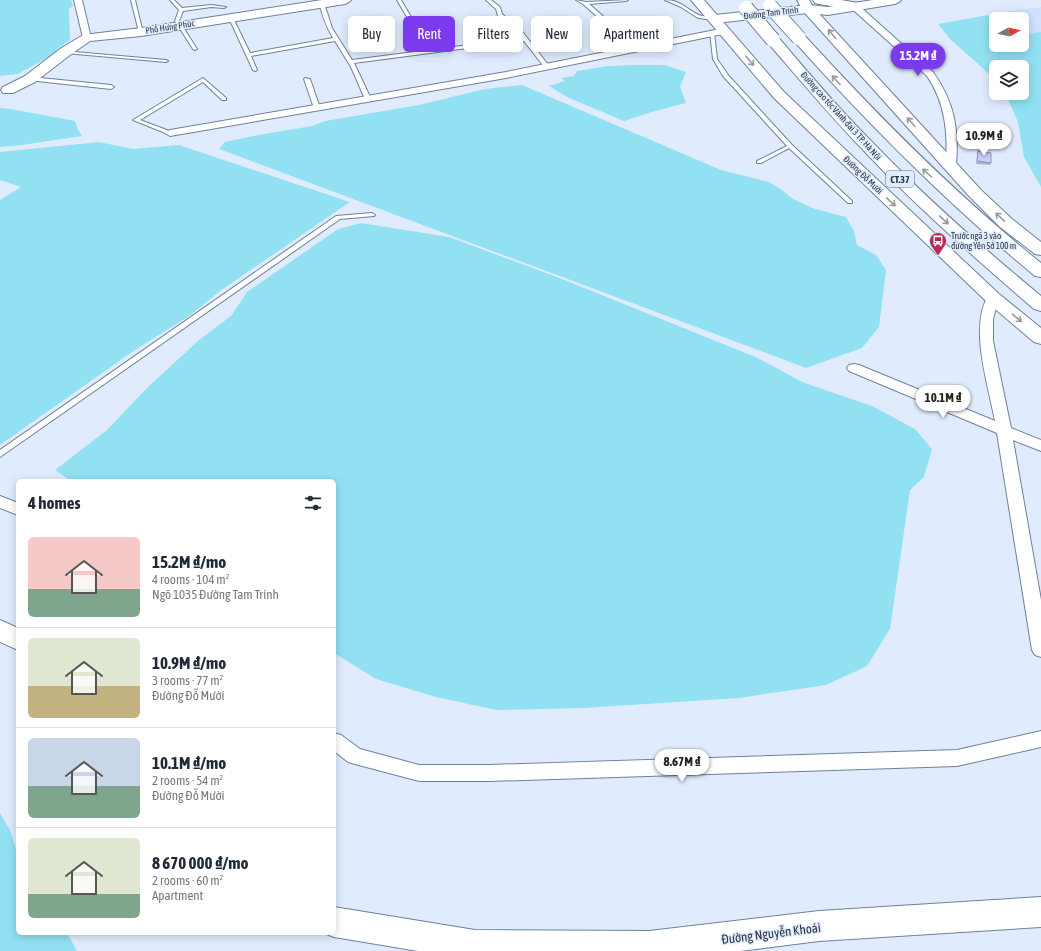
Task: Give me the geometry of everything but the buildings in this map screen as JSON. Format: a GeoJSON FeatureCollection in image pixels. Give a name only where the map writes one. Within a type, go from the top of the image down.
{"type":"FeatureCollection","features":[{"type":"Feature","properties":{"kind":"main road","name":"Đường Đỗ Mười"},"geometry":{"type":"LineString","coordinates":[[697,0],[727,28],[779,95],[993,298],[1041,338]]}},
{"type":"Feature","properties":{"kind":"main road"},"geometry":{"type":"LineString","coordinates":[[819,0],[835,4],[854,6]]}},
{"type":"Feature","properties":{"kind":"main road","name":"Đường cao tốc Vành đai 3 TP. Hà Nội"},"geometry":{"type":"LineString","coordinates":[[768,3],[809,17],[848,93],[914,160],[986,226],[1041,272]]}},
{"type":"Feature","properties":{"kind":"main road","name":"Đường cao tốc Vành đai 3 TP. Hà Nội"},"geometry":{"type":"LineString","coordinates":[[743,4],[821,96],[885,164],[956,231],[1041,305]]}},
{"type":"Feature","properties":{"kind":"main road"},"geometry":{"type":"LineString","coordinates":[[809,17],[975,193],[1006,223],[1041,250]]}},
{"type":"Feature","properties":{"kind":"main road"},"geometry":{"type":"LineString","coordinates":[[0,630],[16,639]]}},
{"type":"Feature","properties":{"kind":"main road","name":"Đường Nguyễn Khoái"},"geometry":{"type":"LineString","coordinates":[[336,922],[475,945],[649,948],[819,926],[1041,912]]}},
{"type":"Feature","properties":{"kind":"street"},"geometry":{"type":"LineString","coordinates":[[78,0],[87,38]]}},
{"type":"Feature","properties":{"kind":"street","name":"Phố Hưng Phúc"},"geometry":{"type":"LineString","coordinates":[[4,89],[30,78],[87,38],[141,32],[345,0]]}},
{"type":"Feature","properties":{"kind":"street","name":"Đường Tam Trinh"},"geometry":{"type":"LineString","coordinates":[[727,28],[809,17],[854,6],[895,0]]}},
{"type":"Feature","properties":{"kind":"street"},"geometry":{"type":"LineString","coordinates":[[854,6],[930,74],[940,86],[948,107],[953,147],[951,167]]}},
{"type":"Feature","properties":{"kind":"street","name":"Đường Tam Trinh"},"geometry":{"type":"LineString","coordinates":[[727,28],[809,17]]}},
{"type":"Feature","properties":{"kind":"street"},"geometry":{"type":"LineString","coordinates":[[673,41],[727,28]]}},
{"type":"Feature","properties":{"kind":"street"},"geometry":{"type":"LineString","coordinates":[[170,132],[368,99],[622,52]]}},
{"type":"Feature","properties":{"kind":"street"},"geometry":{"type":"LineString","coordinates":[[993,298],[986,315],[986,341],[1008,451],[1039,629],[1041,650]]}},
{"type":"Feature","properties":{"kind":"street"},"geometry":{"type":"LineString","coordinates":[[854,368],[1041,446]]}},
{"type":"Feature","properties":{"kind":"street"},"geometry":{"type":"LineString","coordinates":[[0,501],[16,509]]}},
{"type":"Feature","properties":{"kind":"street"},"geometry":{"type":"LineString","coordinates":[[336,742],[355,756],[419,773],[490,773],[957,758],[1041,739]]}},
{"type":"Feature","properties":{"kind":"lane"},"geometry":{"type":"LineString","coordinates":[[133,0],[141,32]]}},
{"type":"Feature","properties":{"kind":"lane"},"geometry":{"type":"LineString","coordinates":[[172,0],[181,10]]}},
{"type":"Feature","properties":{"kind":"lane"},"geometry":{"type":"LineString","coordinates":[[399,0],[408,16]]}},
{"type":"Feature","properties":{"kind":"lane"},"geometry":{"type":"LineString","coordinates":[[488,0],[498,8],[500,15],[519,31],[547,67]]}},
{"type":"Feature","properties":{"kind":"lane"},"geometry":{"type":"LineString","coordinates":[[578,0],[585,3],[600,16]]}},
{"type":"Feature","properties":{"kind":"lane"},"geometry":{"type":"LineString","coordinates":[[585,3],[626,0]]}},
{"type":"Feature","properties":{"kind":"lane"},"geometry":{"type":"LineString","coordinates":[[667,0],[683,6],[700,17],[727,28],[714,59],[726,76],[790,146],[850,202]]}},
{"type":"Feature","properties":{"kind":"lane"},"geometry":{"type":"LineString","coordinates":[[322,4],[324,18],[351,62],[368,99]]}},
{"type":"Feature","properties":{"kind":"lane"},"geometry":{"type":"LineString","coordinates":[[181,10],[210,6],[224,7]]}},
{"type":"Feature","properties":{"kind":"lane"},"geometry":{"type":"LineString","coordinates":[[181,10],[177,21],[195,49]]}},
{"type":"Feature","properties":{"kind":"lane"},"geometry":{"type":"LineString","coordinates":[[230,18],[255,70]]}},
{"type":"Feature","properties":{"kind":"lane"},"geometry":{"type":"LineString","coordinates":[[248,55],[336,39]]}},
{"type":"Feature","properties":{"kind":"lane"},"geometry":{"type":"LineString","coordinates":[[351,62],[484,44],[486,46],[526,39]]}},
{"type":"Feature","properties":{"kind":"lane"},"geometry":{"type":"LineString","coordinates":[[65,52],[166,61]]}},
{"type":"Feature","properties":{"kind":"lane"},"geometry":{"type":"LineString","coordinates":[[30,78],[111,86]]}},
{"type":"Feature","properties":{"kind":"lane"},"geometry":{"type":"LineString","coordinates":[[307,79],[317,108]]}},
{"type":"Feature","properties":{"kind":"lane"},"geometry":{"type":"LineString","coordinates":[[170,132],[136,120],[203,80],[224,99]]}},
{"type":"Feature","properties":{"kind":"lane"},"geometry":{"type":"LineString","coordinates":[[759,162],[790,146]]}},
{"type":"Feature","properties":{"kind":"lane"},"geometry":{"type":"LineString","coordinates":[[0,454],[338,217],[372,215]]}},
{"type":"Feature","properties":{"kind":"shaded area"},"geometry":{"type":"Polygon","coordinates":[[[0,0],[71,0],[73,6],[69,9],[70,40],[56,50],[59,51],[18,74],[0,76],[0,0]]]}},
{"type":"Feature","properties":{"kind":"shaded area"},"geometry":{"type":"Polygon","coordinates":[[[1041,7],[1041,32],[1029,34],[1029,12],[1004,12],[1041,7]]]}},
{"type":"Feature","properties":{"kind":"shaded area"},"geometry":{"type":"Polygon","coordinates":[[[989,16],[989,52],[1029,52],[1029,34],[1041,32],[1041,187],[1024,157],[1018,122],[1008,100],[1029,100],[1029,60],[989,60],[989,74],[950,39],[938,24],[989,16]]]}},
{"type":"Feature","properties":{"kind":"shaded area"},"geometry":{"type":"Polygon","coordinates":[[[665,65],[686,72],[680,87],[686,103],[624,121],[569,98],[549,86],[565,81],[561,78],[574,76],[577,71],[608,66],[665,65]]]}},
{"type":"Feature","properties":{"kind":"shaded area"},"geometry":{"type":"Polygon","coordinates":[[[522,85],[721,170],[769,182],[793,199],[815,209],[846,217],[854,231],[857,245],[876,255],[886,270],[879,327],[862,348],[806,368],[219,149],[225,142],[253,136],[312,126],[325,121],[419,105],[485,89],[522,85]]]}},
{"type":"Feature","properties":{"kind":"shaded area"},"geometry":{"type":"Polygon","coordinates":[[[0,108],[75,121],[82,136],[0,147],[0,108]]]}},
{"type":"Feature","properties":{"kind":"shaded area"},"geometry":{"type":"Polygon","coordinates":[[[99,142],[133,149],[179,145],[350,202],[220,291],[189,316],[132,352],[0,445],[0,200],[21,187],[0,180],[0,152],[99,142]]]}},
{"type":"Feature","properties":{"kind":"shaded area"},"geometry":{"type":"Polygon","coordinates":[[[361,223],[449,237],[557,277],[758,358],[802,382],[872,406],[915,429],[932,449],[924,477],[910,490],[890,629],[867,666],[826,685],[739,698],[584,708],[496,710],[436,697],[376,679],[336,654],[336,479],[68,479],[55,470],[107,430],[148,387],[199,340],[231,316],[247,292],[338,229],[361,223]]]}},
{"type":"Feature","properties":{"kind":"shaded area"},"geometry":{"type":"Polygon","coordinates":[[[0,813],[10,830],[16,850],[16,935],[68,935],[77,951],[0,951],[0,813]]]}},
{"type":"Feature","properties":{"kind":"place","name":"Trước ngã 3 vào đường Yên Sở 100 m"},"geometry":{"type":"Point","coordinates":[938,256]}}]}
